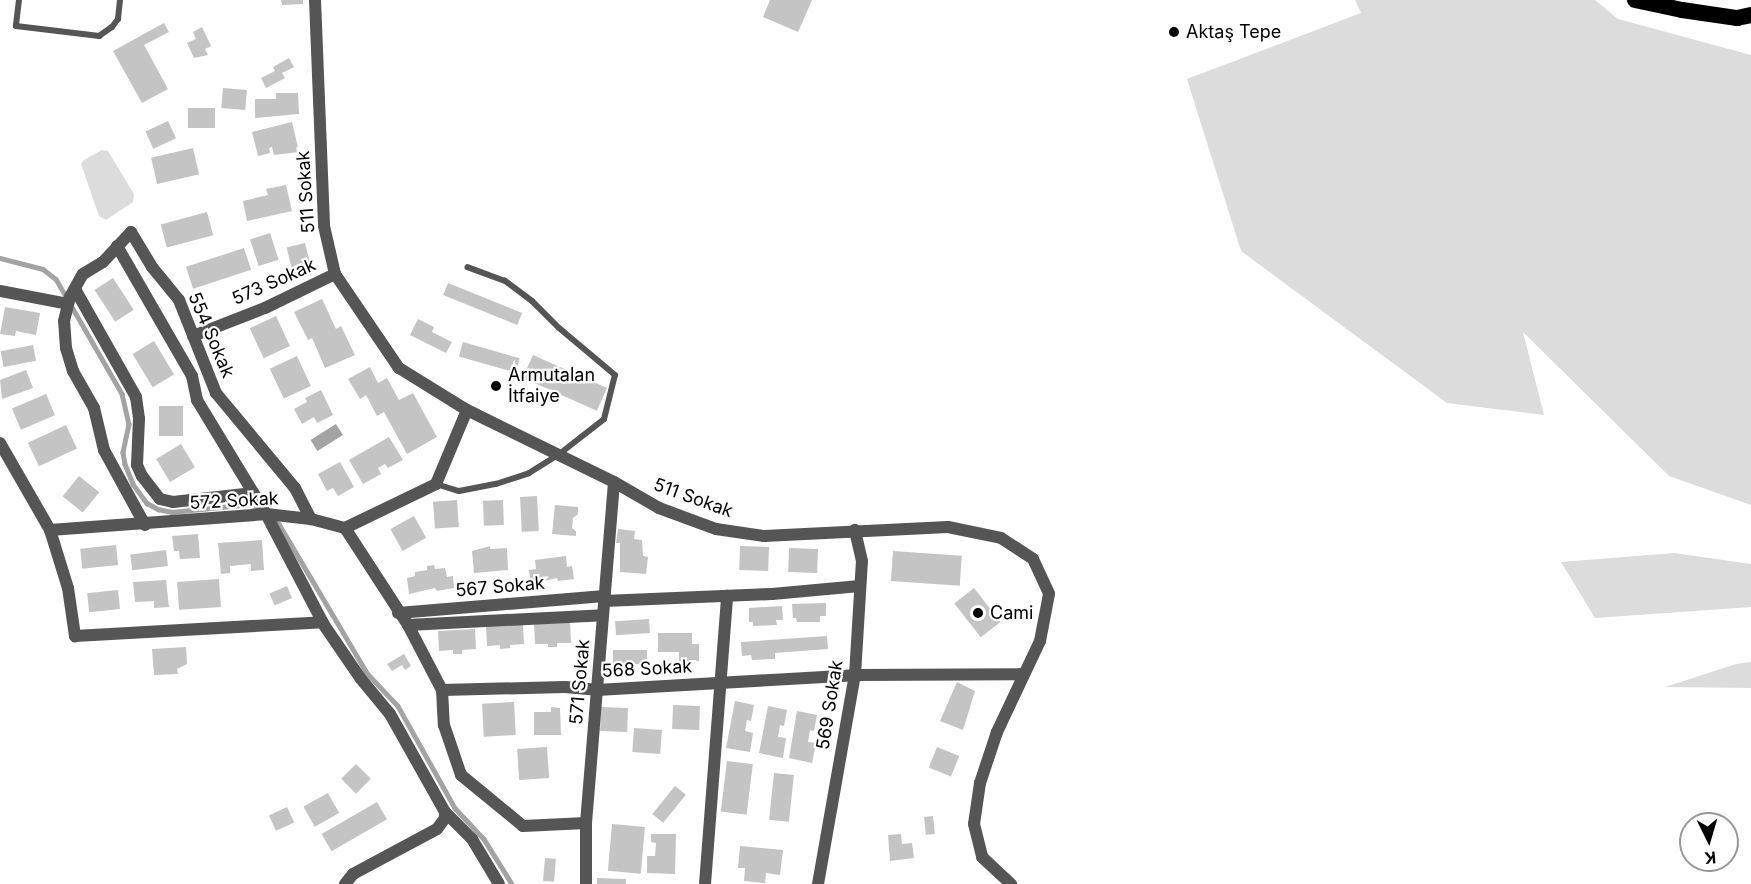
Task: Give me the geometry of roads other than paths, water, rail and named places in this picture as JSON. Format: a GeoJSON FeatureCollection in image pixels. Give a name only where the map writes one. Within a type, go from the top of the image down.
{"type":"FeatureCollection","features":[{"type":"Feature","properties":{"kind":"highway"},"geometry":{"type":"LineString","coordinates":[[1635,0],[1737,18],[1751,15]]}},
{"type":"Feature","properties":{"kind":"street","name":"511 Sokak"},"geometry":{"type":"LineString","coordinates":[[315,0],[324,226],[335,274],[399,368],[466,410],[614,482],[659,508],[716,529],[764,536],[948,527],[1001,538],[1034,559],[1049,594],[1040,641],[997,732],[980,783],[974,824],[982,857],[1011,884]]}},
{"type":"Feature","properties":{"kind":"street","name":"554 Sokak"},"geometry":{"type":"LineString","coordinates":[[145,525],[104,450],[94,408],[73,371],[66,348],[64,321],[68,304],[83,274],[103,262],[131,232],[152,267],[178,300],[216,393],[295,488],[311,519]]}},
{"type":"Feature","properties":{"kind":"street"},"geometry":{"type":"LineString","coordinates":[[117,246],[192,376],[197,400],[266,514],[322,622],[361,679],[390,714],[445,812],[472,839],[499,884]]}},
{"type":"Feature","properties":{"kind":"street","name":"573 Sokak"},"geometry":{"type":"LineString","coordinates":[[193,336],[265,308],[335,274]]}},
{"type":"Feature","properties":{"kind":"street"},"geometry":{"type":"LineString","coordinates":[[75,289],[136,397],[139,419],[137,465],[142,476],[160,499],[173,502],[253,493]]}},
{"type":"Feature","properties":{"kind":"street"},"geometry":{"type":"LineString","coordinates":[[0,291],[68,304]]}},
{"type":"Feature","properties":{"kind":"street"},"geometry":{"type":"LineString","coordinates":[[466,410],[436,484],[345,528],[398,613],[408,625],[442,690],[444,725],[462,775],[522,826],[586,823]]}},
{"type":"Feature","properties":{"kind":"street"},"geometry":{"type":"LineString","coordinates":[[0,443],[50,530],[68,588],[75,636],[322,622]]}},
{"type":"Feature","properties":{"kind":"street","name":"571 Sokak"},"geometry":{"type":"LineString","coordinates":[[586,884],[586,823],[614,482]]}},
{"type":"Feature","properties":{"kind":"street","name":"572 Sokak"},"geometry":{"type":"LineString","coordinates":[[50,530],[145,525],[266,514],[311,519],[345,528]]}},
{"type":"Feature","properties":{"kind":"street","name":"569 Sokak"},"geometry":{"type":"LineString","coordinates":[[818,884],[855,675],[862,561],[855,530]]}},
{"type":"Feature","properties":{"kind":"street","name":"567 Sokak"},"geometry":{"type":"LineString","coordinates":[[398,613],[604,598],[727,596],[860,586]]}},
{"type":"Feature","properties":{"kind":"street"},"geometry":{"type":"LineString","coordinates":[[705,884],[727,596]]}},
{"type":"Feature","properties":{"kind":"street","name":"567 Sokak"},"geometry":{"type":"LineString","coordinates":[[408,625],[603,615]]}},
{"type":"Feature","properties":{"kind":"street","name":"568 Sokak"},"geometry":{"type":"LineString","coordinates":[[442,690],[565,687],[597,690],[855,675],[1024,674]]}},
{"type":"Feature","properties":{"kind":"street"},"geometry":{"type":"LineString","coordinates":[[345,884],[353,874],[437,829],[445,818],[445,812]]}},
{"type":"Feature","properties":{"kind":"lane"},"geometry":{"type":"LineString","coordinates":[[19,0],[16,26],[99,36],[112,27],[118,18],[120,0]]}},
{"type":"Feature","properties":{"kind":"lane"},"geometry":{"type":"LineString","coordinates":[[436,484],[459,491],[496,484],[529,473],[558,455],[604,419],[615,375],[559,328],[532,301],[505,282],[467,267]]}},
{"type":"Feature","properties":{"kind":"waterway"},"geometry":{"type":"LineString","coordinates":[[0,258],[43,269],[56,279],[122,394],[129,424],[123,452],[125,464],[133,484],[147,503],[158,509],[172,512],[251,504],[259,510]]}},
{"type":"Feature","properties":{"kind":"waterway"},"geometry":{"type":"LineString","coordinates":[[273,519],[279,524],[367,673],[398,706],[455,808],[484,839],[512,884]]}},
{"type":"Feature","properties":{"kind":"place","name":"Aktaş Tepe"},"geometry":{"type":"Point","coordinates":[1174,32]}},
{"type":"Feature","properties":{"kind":"place","name":"Armutalan İtfaiye"},"geometry":{"type":"Point","coordinates":[496,386]}},
{"type":"Feature","properties":{"kind":"place","name":"Cami"},"geometry":{"type":"Point","coordinates":[978,613]}}]}
